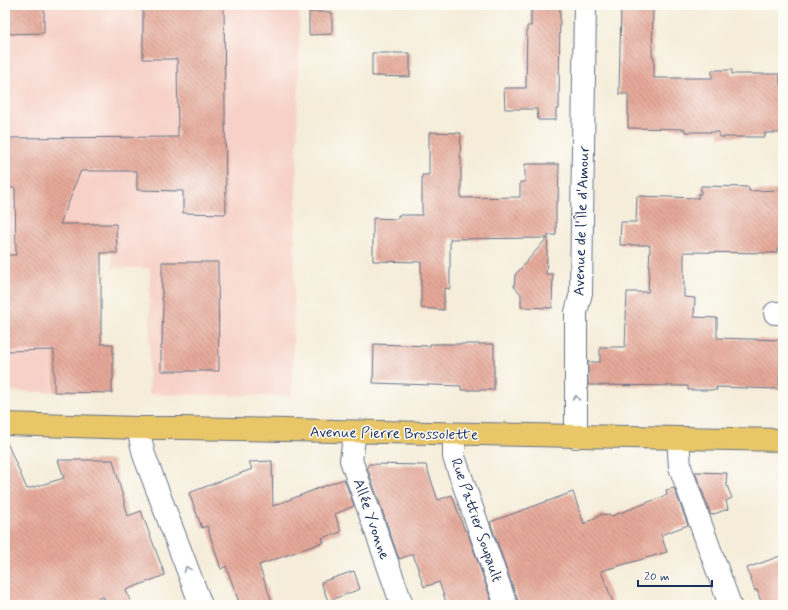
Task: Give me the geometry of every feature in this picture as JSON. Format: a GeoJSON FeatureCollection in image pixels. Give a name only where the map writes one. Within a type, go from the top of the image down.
{"type":"FeatureCollection","features":[{"type":"Feature","properties":{"kind":"main road","name":"Avenue Pierre Brossolette"},"geometry":{"type":"LineString","coordinates":[[5,424],[138,428],[783,440]]}},
{"type":"Feature","properties":{"kind":"street","name":"Avenue de l'Île d'Amour"},"geometry":{"type":"LineString","coordinates":[[576,437],[576,312],[581,293],[585,5]]}},
{"type":"Feature","properties":{"kind":"street"},"geometry":{"type":"LineString","coordinates":[[138,428],[144,455],[201,605]]}},
{"type":"Feature","properties":{"kind":"street","name":"Allée Yvonne"},"geometry":{"type":"LineString","coordinates":[[355,432],[351,460],[402,605]]}},
{"type":"Feature","properties":{"kind":"street","name":"Rue Pattier Soupault"},"geometry":{"type":"LineString","coordinates":[[454,434],[454,457],[506,605]]}},
{"type":"Feature","properties":{"kind":"street"},"geometry":{"type":"LineString","coordinates":[[678,438],[680,467],[730,605]]}},
{"type":"Feature","properties":{"kind":"shaded area"},"geometry":{"type":"Polygon","coordinates":[[[5,5],[300,5],[292,396],[149,394],[150,268],[112,268],[111,253],[82,253],[54,347],[54,392],[5,391],[5,5]]]}},
{"type":"Feature","properties":{"kind":"building"},"geometry":{"type":"Polygon","coordinates":[[[5,5],[44,5],[44,33],[5,34],[5,5]]]}},
{"type":"Feature","properties":{"kind":"building"},"geometry":{"type":"Polygon","coordinates":[[[143,5],[224,5],[226,214],[183,213],[183,191],[137,190],[137,171],[81,171],[60,224],[116,224],[117,253],[101,253],[101,344],[113,344],[112,393],[54,392],[54,350],[5,351],[5,255],[16,255],[15,188],[5,188],[5,138],[178,137],[177,59],[143,59],[143,5]]]}},
{"type":"Feature","properties":{"kind":"building"},"geometry":{"type":"Polygon","coordinates":[[[531,5],[560,5],[559,109],[556,109],[556,120],[538,120],[537,109],[505,109],[504,88],[526,88],[527,26],[531,26],[531,5]]]}},
{"type":"Feature","properties":{"kind":"building"},"geometry":{"type":"Polygon","coordinates":[[[621,5],[653,5],[652,57],[654,57],[654,78],[712,78],[712,70],[732,70],[732,74],[780,74],[780,84],[783,84],[783,133],[765,133],[765,137],[719,137],[719,132],[685,132],[685,129],[628,128],[628,94],[619,94],[621,5]]]}},
{"type":"Feature","properties":{"kind":"building"},"geometry":{"type":"Polygon","coordinates":[[[309,12],[332,12],[332,34],[309,35],[309,12]]]}},
{"type":"Feature","properties":{"kind":"building"},"geometry":{"type":"Polygon","coordinates":[[[372,53],[410,53],[410,77],[372,76],[372,53]]]}},
{"type":"Feature","properties":{"kind":"building"},"geometry":{"type":"Polygon","coordinates":[[[429,132],[461,133],[461,198],[520,197],[520,182],[525,182],[525,164],[559,164],[558,202],[556,202],[556,235],[548,235],[546,274],[553,274],[552,308],[521,307],[521,294],[514,287],[515,275],[547,238],[450,239],[450,289],[444,288],[444,310],[421,308],[421,262],[373,261],[373,218],[398,219],[398,215],[422,215],[422,175],[429,175],[429,132]]]}},
{"type":"Feature","properties":{"kind":"building"},"geometry":{"type":"Polygon","coordinates":[[[701,186],[749,187],[749,191],[783,190],[783,249],[777,249],[777,253],[684,252],[684,297],[695,298],[694,317],[717,318],[717,338],[780,340],[779,389],[716,387],[717,390],[688,390],[688,386],[588,385],[588,362],[600,362],[600,347],[625,347],[627,292],[648,292],[650,245],[620,245],[621,222],[636,222],[637,196],[699,198],[698,194],[701,194],[701,186]]]}},
{"type":"Feature","properties":{"kind":"building"},"geometry":{"type":"Polygon","coordinates":[[[162,262],[218,262],[219,371],[161,371],[163,300],[162,262]]]}},
{"type":"Feature","properties":{"kind":"building"},"geometry":{"type":"Polygon","coordinates":[[[374,344],[430,346],[430,344],[494,344],[494,390],[461,390],[461,386],[373,383],[374,344]]]}},
{"type":"Feature","properties":{"kind":"building"},"geometry":{"type":"Polygon","coordinates":[[[5,438],[27,489],[64,478],[58,460],[113,460],[128,516],[141,511],[165,575],[126,590],[132,605],[106,605],[103,597],[75,605],[5,605],[5,438]]]}},
{"type":"Feature","properties":{"kind":"building"},"geometry":{"type":"Polygon","coordinates":[[[272,461],[273,506],[344,479],[354,506],[335,514],[341,532],[322,538],[324,542],[259,565],[273,605],[240,605],[226,566],[221,569],[207,526],[202,528],[189,493],[252,469],[249,462],[272,461]]]}},
{"type":"Feature","properties":{"kind":"building"},"geometry":{"type":"Polygon","coordinates":[[[369,464],[426,465],[438,500],[452,495],[465,531],[467,531],[493,605],[447,605],[439,582],[424,587],[413,554],[399,559],[367,467],[369,464]]]}},
{"type":"Feature","properties":{"kind":"building"},"geometry":{"type":"Polygon","coordinates":[[[695,472],[727,473],[726,483],[732,498],[726,501],[728,509],[711,515],[695,472]]]}},
{"type":"Feature","properties":{"kind":"building"},"geometry":{"type":"Polygon","coordinates":[[[674,488],[688,525],[661,535],[667,552],[601,571],[614,605],[518,605],[518,601],[490,522],[573,492],[584,524],[602,514],[612,516],[667,495],[666,490],[674,488]]]}},
{"type":"Feature","properties":{"kind":"building"},"geometry":{"type":"Polygon","coordinates":[[[783,555],[783,605],[762,605],[757,590],[755,591],[747,568],[783,555]]]}},
{"type":"Feature","properties":{"kind":"building"},"geometry":{"type":"Polygon","coordinates":[[[354,571],[360,589],[328,601],[321,582],[354,571]]]}}]}
